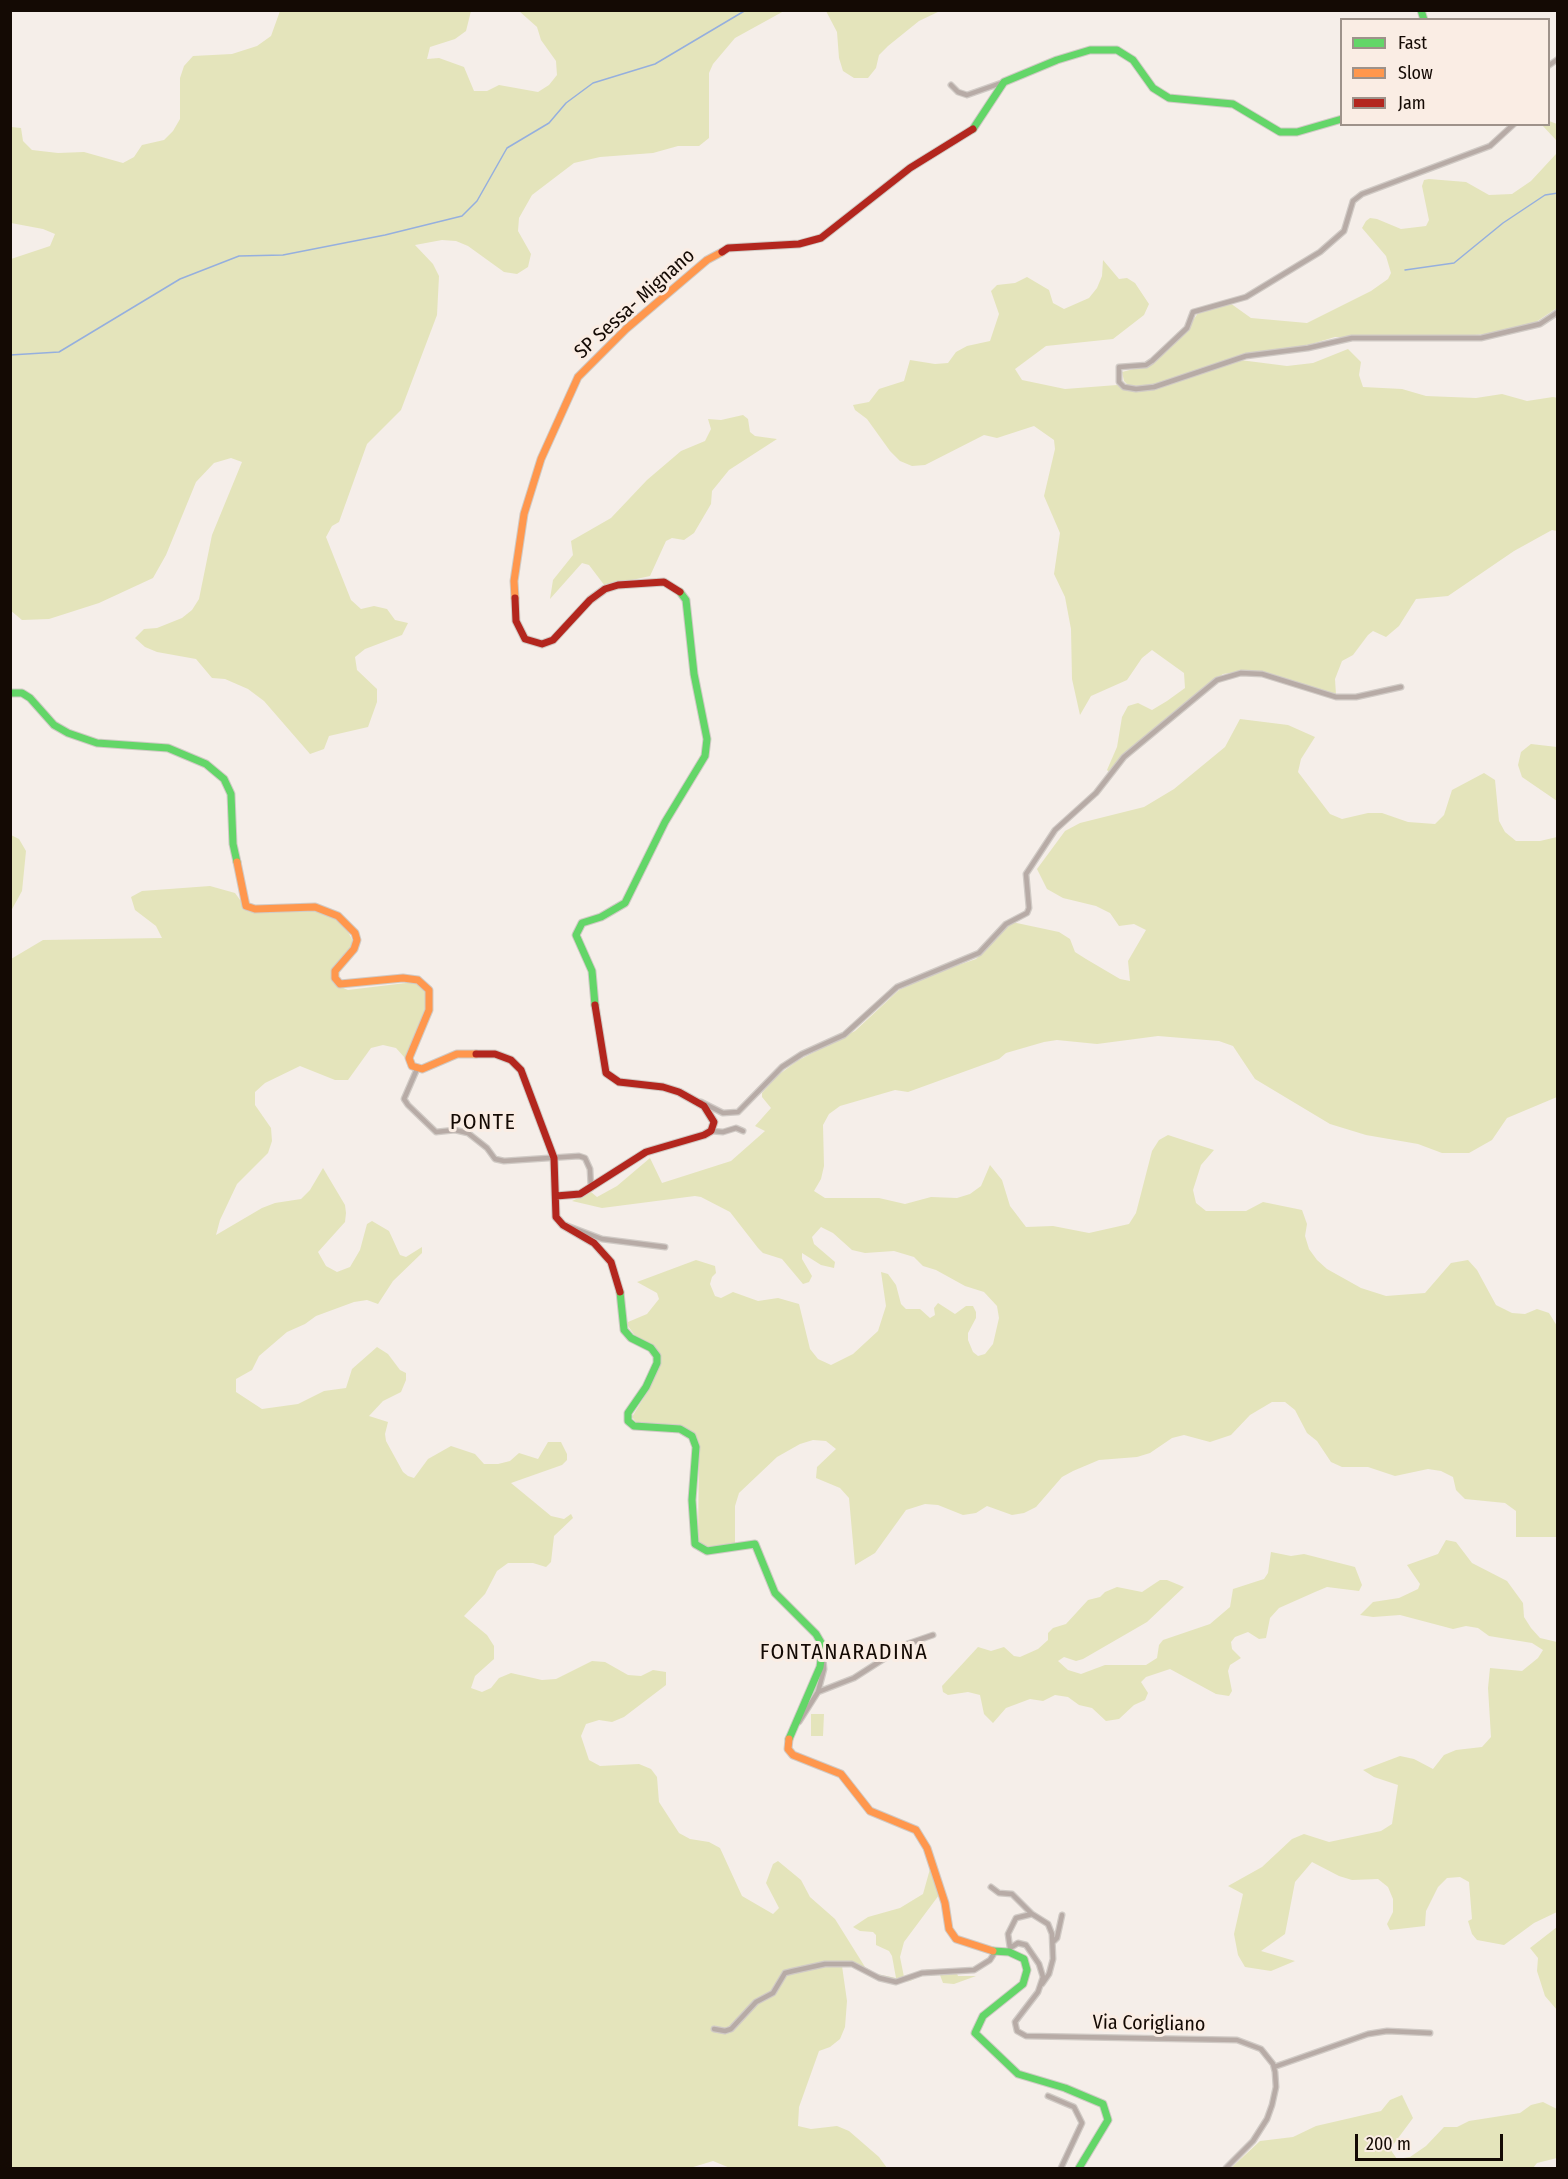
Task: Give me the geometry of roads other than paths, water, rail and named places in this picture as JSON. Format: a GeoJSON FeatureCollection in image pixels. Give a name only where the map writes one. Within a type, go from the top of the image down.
{"type":"FeatureCollection","features":[{"type":"Feature","properties":{"kind":"street"},"geometry":{"type":"LineString","coordinates":[[951,85],[958,92],[967,95],[1057,60],[1108,48],[1126,54],[1153,88],[1169,99],[1233,104],[1280,132],[1297,132],[1340,119]]}},
{"type":"Feature","properties":{"kind":"street","name":"SP Sessa- Mignano"},"geometry":{"type":"LineString","coordinates":[[699,1103],[663,1087],[616,1081],[606,1073],[597,1029],[592,971],[576,934],[582,923],[601,917],[625,903],[665,822],[705,756],[707,739],[694,674],[688,607],[682,593],[670,584],[656,581],[630,583],[605,589],[553,640],[535,644],[525,639],[516,621],[514,581],[519,540],[532,487],[561,412],[578,377],[605,348],[660,300],[707,260],[729,248],[799,244],[821,238],[910,168],[972,131],[1004,82]]}},
{"type":"Feature","properties":{"kind":"street"},"geometry":{"type":"LineString","coordinates":[[1512,126],[1491,146],[1362,194],[1353,201],[1344,231],[1320,252],[1246,297],[1193,312],[1187,328],[1152,361],[1146,365],[1119,367],[1119,382],[1124,387],[1145,389],[1171,383],[1245,356],[1297,350],[1352,338],[1481,338],[1540,324],[1557,312]]}},
{"type":"Feature","properties":{"kind":"street"},"geometry":{"type":"LineString","coordinates":[[699,1103],[703,1102],[723,1113],[738,1112],[782,1067],[802,1054],[844,1035],[897,987],[933,971],[956,965],[979,953],[1006,924],[1027,913],[1029,908],[1026,874],[1055,830],[1096,793],[1124,757],[1217,680],[1241,673],[1262,674],[1336,697],[1356,697],[1401,687]]}},
{"type":"Feature","properties":{"kind":"street"},"geometry":{"type":"LineString","coordinates":[[10,693],[22,693],[30,698],[54,725],[68,733],[97,743],[168,748],[206,764],[224,779],[231,794],[232,844],[246,906],[255,909],[315,908],[338,916],[355,933],[357,940],[354,949],[335,971],[335,978],[340,984],[403,978],[418,980],[429,990],[429,1010],[409,1058],[412,1066],[417,1069],[427,1068],[436,1061],[457,1054],[495,1054],[511,1060],[523,1074],[554,1158],[556,1217],[563,1225],[594,1243],[611,1262],[619,1286],[624,1330],[631,1338],[651,1348],[657,1356],[657,1363],[646,1387],[628,1413],[629,1422],[634,1426],[683,1430],[695,1441],[692,1500],[694,1539],[697,1546],[707,1551],[755,1544],[775,1593],[816,1634],[823,1646],[824,1669],[818,1692],[788,1741],[788,1749],[794,1755],[841,1774],[848,1780],[862,1804],[870,1811],[916,1830],[927,1848],[951,1934],[961,1942],[995,1952],[1010,1949],[1018,1943],[1026,1946],[1041,1968],[1042,1984]]}},
{"type":"Feature","properties":{"kind":"street"},"geometry":{"type":"LineString","coordinates":[[417,1069],[404,1099],[436,1132],[454,1130],[468,1133],[487,1148],[495,1159],[585,1158],[590,1169],[591,1188]]}},
{"type":"Feature","properties":{"kind":"street"},"geometry":{"type":"LineString","coordinates":[[699,1103],[712,1116],[714,1122],[711,1131]]}},
{"type":"Feature","properties":{"kind":"street"},"geometry":{"type":"LineString","coordinates":[[556,1196],[580,1194],[646,1152],[711,1131],[723,1132],[736,1128],[743,1131]]}},
{"type":"Feature","properties":{"kind":"street"},"geometry":{"type":"LineString","coordinates":[[563,1225],[574,1227],[602,1239],[665,1247]]}},
{"type":"Feature","properties":{"kind":"street"},"geometry":{"type":"LineString","coordinates":[[818,1692],[854,1678],[907,1644],[933,1635]]}},
{"type":"Feature","properties":{"kind":"street"},"geometry":{"type":"LineString","coordinates":[[797,1724],[823,1657]]}},
{"type":"Feature","properties":{"kind":"street"},"geometry":{"type":"LineString","coordinates":[[991,1887],[999,1893],[1012,1894],[1032,1914],[1048,1924],[1053,1942],[1052,1966],[1042,1984]]}},
{"type":"Feature","properties":{"kind":"street"},"geometry":{"type":"LineString","coordinates":[[1032,1914],[1021,1916],[1012,1922],[1007,1941],[1010,1949],[1024,1959],[1026,1977],[1016,1992],[983,2016],[978,2022],[975,2033],[1018,2074],[1065,2088],[1103,2104],[1108,2120],[1079,2169]]}},
{"type":"Feature","properties":{"kind":"street"},"geometry":{"type":"LineString","coordinates":[[1053,1942],[1057,1938],[1062,1915]]}},
{"type":"Feature","properties":{"kind":"street"},"geometry":{"type":"LineString","coordinates":[[714,2029],[728,2031],[756,2002],[773,1993],[785,1973],[825,1964],[848,1963],[879,1978],[896,1982],[922,1973],[974,1970],[990,1960],[995,1952]]}},
{"type":"Feature","properties":{"kind":"street","name":"Via Corigliano"},"geometry":{"type":"LineString","coordinates":[[1042,1984],[1015,2022],[1017,2031],[1026,2036],[1237,2040],[1261,2049],[1274,2067]]}},
{"type":"Feature","properties":{"kind":"street"},"geometry":{"type":"LineString","coordinates":[[1226,2169],[1253,2141],[1267,2119],[1276,2087],[1274,2067],[1368,2034],[1387,2031],[1430,2033]]}},
{"type":"Feature","properties":{"kind":"street"},"geometry":{"type":"LineString","coordinates":[[1048,2096],[1074,2107],[1082,2123],[1060,2169]]}},
{"type":"Feature","properties":{"kind":"waterway"},"geometry":{"type":"LineString","coordinates":[[10,355],[59,352],[180,279],[239,256],[283,255],[385,235],[462,216],[477,201],[507,148],[549,123],[566,103],[593,83],[655,64],[746,10]]}},
{"type":"Feature","properties":{"kind":"waterway"},"geometry":{"type":"LineString","coordinates":[[1405,270],[1454,263],[1503,223],[1545,195],[1558,193]]}},
{"type":"Feature","properties":{"kind":"district","name":"PONTE"},"geometry":{"type":"Point","coordinates":[483,1123]}},
{"type":"Feature","properties":{"kind":"district","name":"FONTANARADINA"},"geometry":{"type":"Point","coordinates":[844,1653]}}]}
